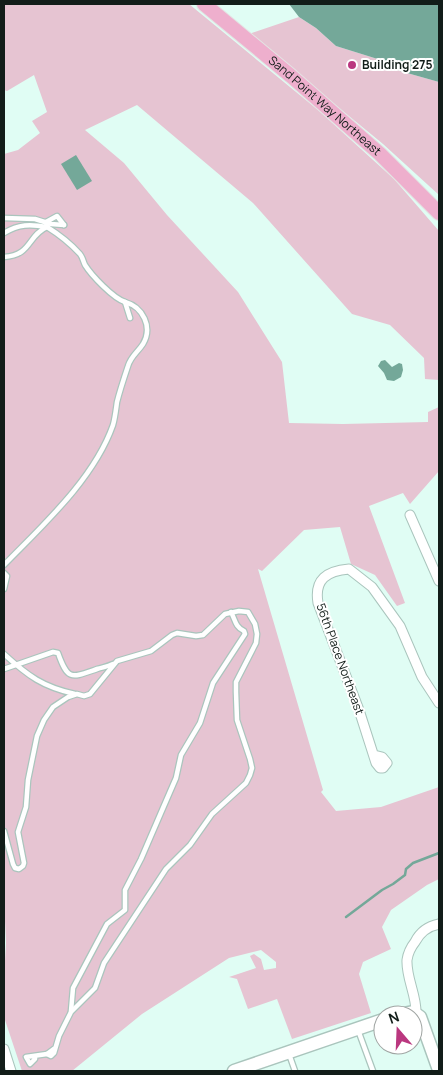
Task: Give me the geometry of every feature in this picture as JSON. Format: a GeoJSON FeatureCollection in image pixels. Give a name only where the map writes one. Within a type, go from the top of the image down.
{"type":"FeatureCollection","features":[{"type":"Feature","properties":{"kind":"main road","name":"Sand Point Way Northeast"},"geometry":{"type":"LineString","coordinates":[[204,4],[292,76],[380,154],[439,214]]}},
{"type":"Feature","properties":{"kind":"main road"},"geometry":{"type":"LineString","coordinates":[[234,1071],[373,1024]]}},
{"type":"Feature","properties":{"kind":"main road"},"geometry":{"type":"LineString","coordinates":[[423,1026],[439,1070]]}},
{"type":"Feature","properties":{"kind":"street"},"geometry":{"type":"LineString","coordinates":[[410,515],[439,581]]}},
{"type":"Feature","properties":{"kind":"street","name":"56th Place Northeast"},"geometry":{"type":"LineString","coordinates":[[374,755],[318,603],[316,592],[324,576],[336,570],[349,569],[372,588],[400,626],[422,677],[439,703]]}},
{"type":"Feature","properties":{"kind":"street"},"geometry":{"type":"LineString","coordinates":[[416,1005],[408,970],[407,960],[409,952],[417,937],[424,930],[439,924]]}},
{"type":"Feature","properties":{"kind":"street"},"geometry":{"type":"LineString","coordinates":[[4,1049],[11,1071]]}},
{"type":"Feature","properties":{"kind":"lane"},"geometry":{"type":"LineString","coordinates":[[4,218],[27,218],[46,225],[62,236],[82,256],[85,265],[101,284],[118,300],[135,307],[144,316],[147,334],[142,345],[132,355],[128,364],[113,423],[93,466],[4,565]]}},
{"type":"Feature","properties":{"kind":"lane"},"geometry":{"type":"LineString","coordinates":[[4,233],[12,228],[26,224],[46,225]]}},
{"type":"Feature","properties":{"kind":"lane"},"geometry":{"type":"LineString","coordinates":[[4,257],[26,250],[36,234],[46,225]]}},
{"type":"Feature","properties":{"kind":"lane"},"geometry":{"type":"LineString","coordinates":[[125,302],[130,318]]}},
{"type":"Feature","properties":{"kind":"lane"},"geometry":{"type":"LineString","coordinates":[[4,573],[7,576],[4,589]]}},
{"type":"Feature","properties":{"kind":"lane"},"geometry":{"type":"LineString","coordinates":[[35,1056],[47,1054],[51,1056],[54,1054],[71,1011],[72,988],[107,924],[124,910],[125,890],[141,859],[176,778],[180,755],[200,723],[213,683],[245,634],[244,631],[239,629],[231,612]]}},
{"type":"Feature","properties":{"kind":"lane"},"geometry":{"type":"LineString","coordinates":[[4,669],[53,652],[58,653],[64,670],[70,675],[78,676],[117,661],[151,651],[177,633],[196,636],[204,635],[219,618],[231,612],[248,612],[258,634],[256,643],[236,682],[237,720],[250,759],[252,768],[250,775],[246,783],[212,814],[190,845],[170,863],[104,963],[95,988],[71,1011]]}},
{"type":"Feature","properties":{"kind":"lane"},"geometry":{"type":"LineString","coordinates":[[4,654],[33,679],[47,686],[84,696],[90,694],[117,661]]}},
{"type":"Feature","properties":{"kind":"lane"},"geometry":{"type":"LineString","coordinates":[[4,831],[13,864],[15,868],[19,869],[24,863],[18,832],[26,807],[28,780],[37,736],[44,720],[53,707],[68,697],[77,694]]}},
{"type":"Feature","properties":{"kind":"lane"},"geometry":{"type":"LineString","coordinates":[[358,1029],[373,1071]]}},
{"type":"Feature","properties":{"kind":"lane"},"geometry":{"type":"LineString","coordinates":[[289,1053],[295,1071]]}},
{"type":"Feature","properties":{"kind":"shaded area"},"geometry":{"type":"Polygon","coordinates":[[[4,4],[189,4],[318,110],[394,179],[439,231],[439,380],[425,379],[424,358],[390,325],[352,314],[253,203],[137,105],[85,130],[124,163],[167,215],[238,292],[282,362],[289,423],[428,422],[428,412],[439,407],[439,471],[410,504],[403,493],[369,506],[405,603],[397,606],[375,575],[351,564],[340,527],[304,530],[262,571],[258,569],[323,790],[321,792],[336,811],[381,807],[439,787],[439,879],[391,910],[382,927],[391,949],[363,962],[359,974],[371,1013],[292,1039],[277,999],[248,1009],[237,979],[229,977],[256,968],[250,956],[254,954],[261,959],[264,970],[276,968],[276,962],[261,950],[229,958],[142,1014],[72,1071],[22,1071],[4,1017],[6,943],[4,899],[4,154],[18,150],[40,133],[32,121],[47,112],[34,75],[7,91],[4,90],[4,4]]]}},
{"type":"Feature","properties":{"kind":"shaded area"},"geometry":{"type":"Polygon","coordinates":[[[289,4],[439,4],[439,82],[400,71],[384,61],[336,46],[316,28],[299,17],[289,4]]]}},
{"type":"Feature","properties":{"kind":"shaded area"},"geometry":{"type":"Polygon","coordinates":[[[299,17],[316,28],[336,46],[384,61],[400,71],[439,82],[439,195],[383,144],[249,34],[299,17]]]}},
{"type":"Feature","properties":{"kind":"shaded area"},"geometry":{"type":"Polygon","coordinates":[[[76,155],[92,181],[77,190],[61,164],[76,155]]]}},
{"type":"Feature","properties":{"kind":"shaded area"},"geometry":{"type":"Polygon","coordinates":[[[385,360],[392,367],[399,363],[402,364],[401,377],[394,381],[387,380],[378,366],[381,361],[385,360]]]}},
{"type":"Feature","properties":{"kind":"waterway"},"geometry":{"type":"LineString","coordinates":[[346,917],[405,875],[406,869],[413,863],[439,853]]}},
{"type":"Feature","properties":{"kind":"place","name":"Building 275"},"geometry":{"type":"Point","coordinates":[352,65]}}]}
